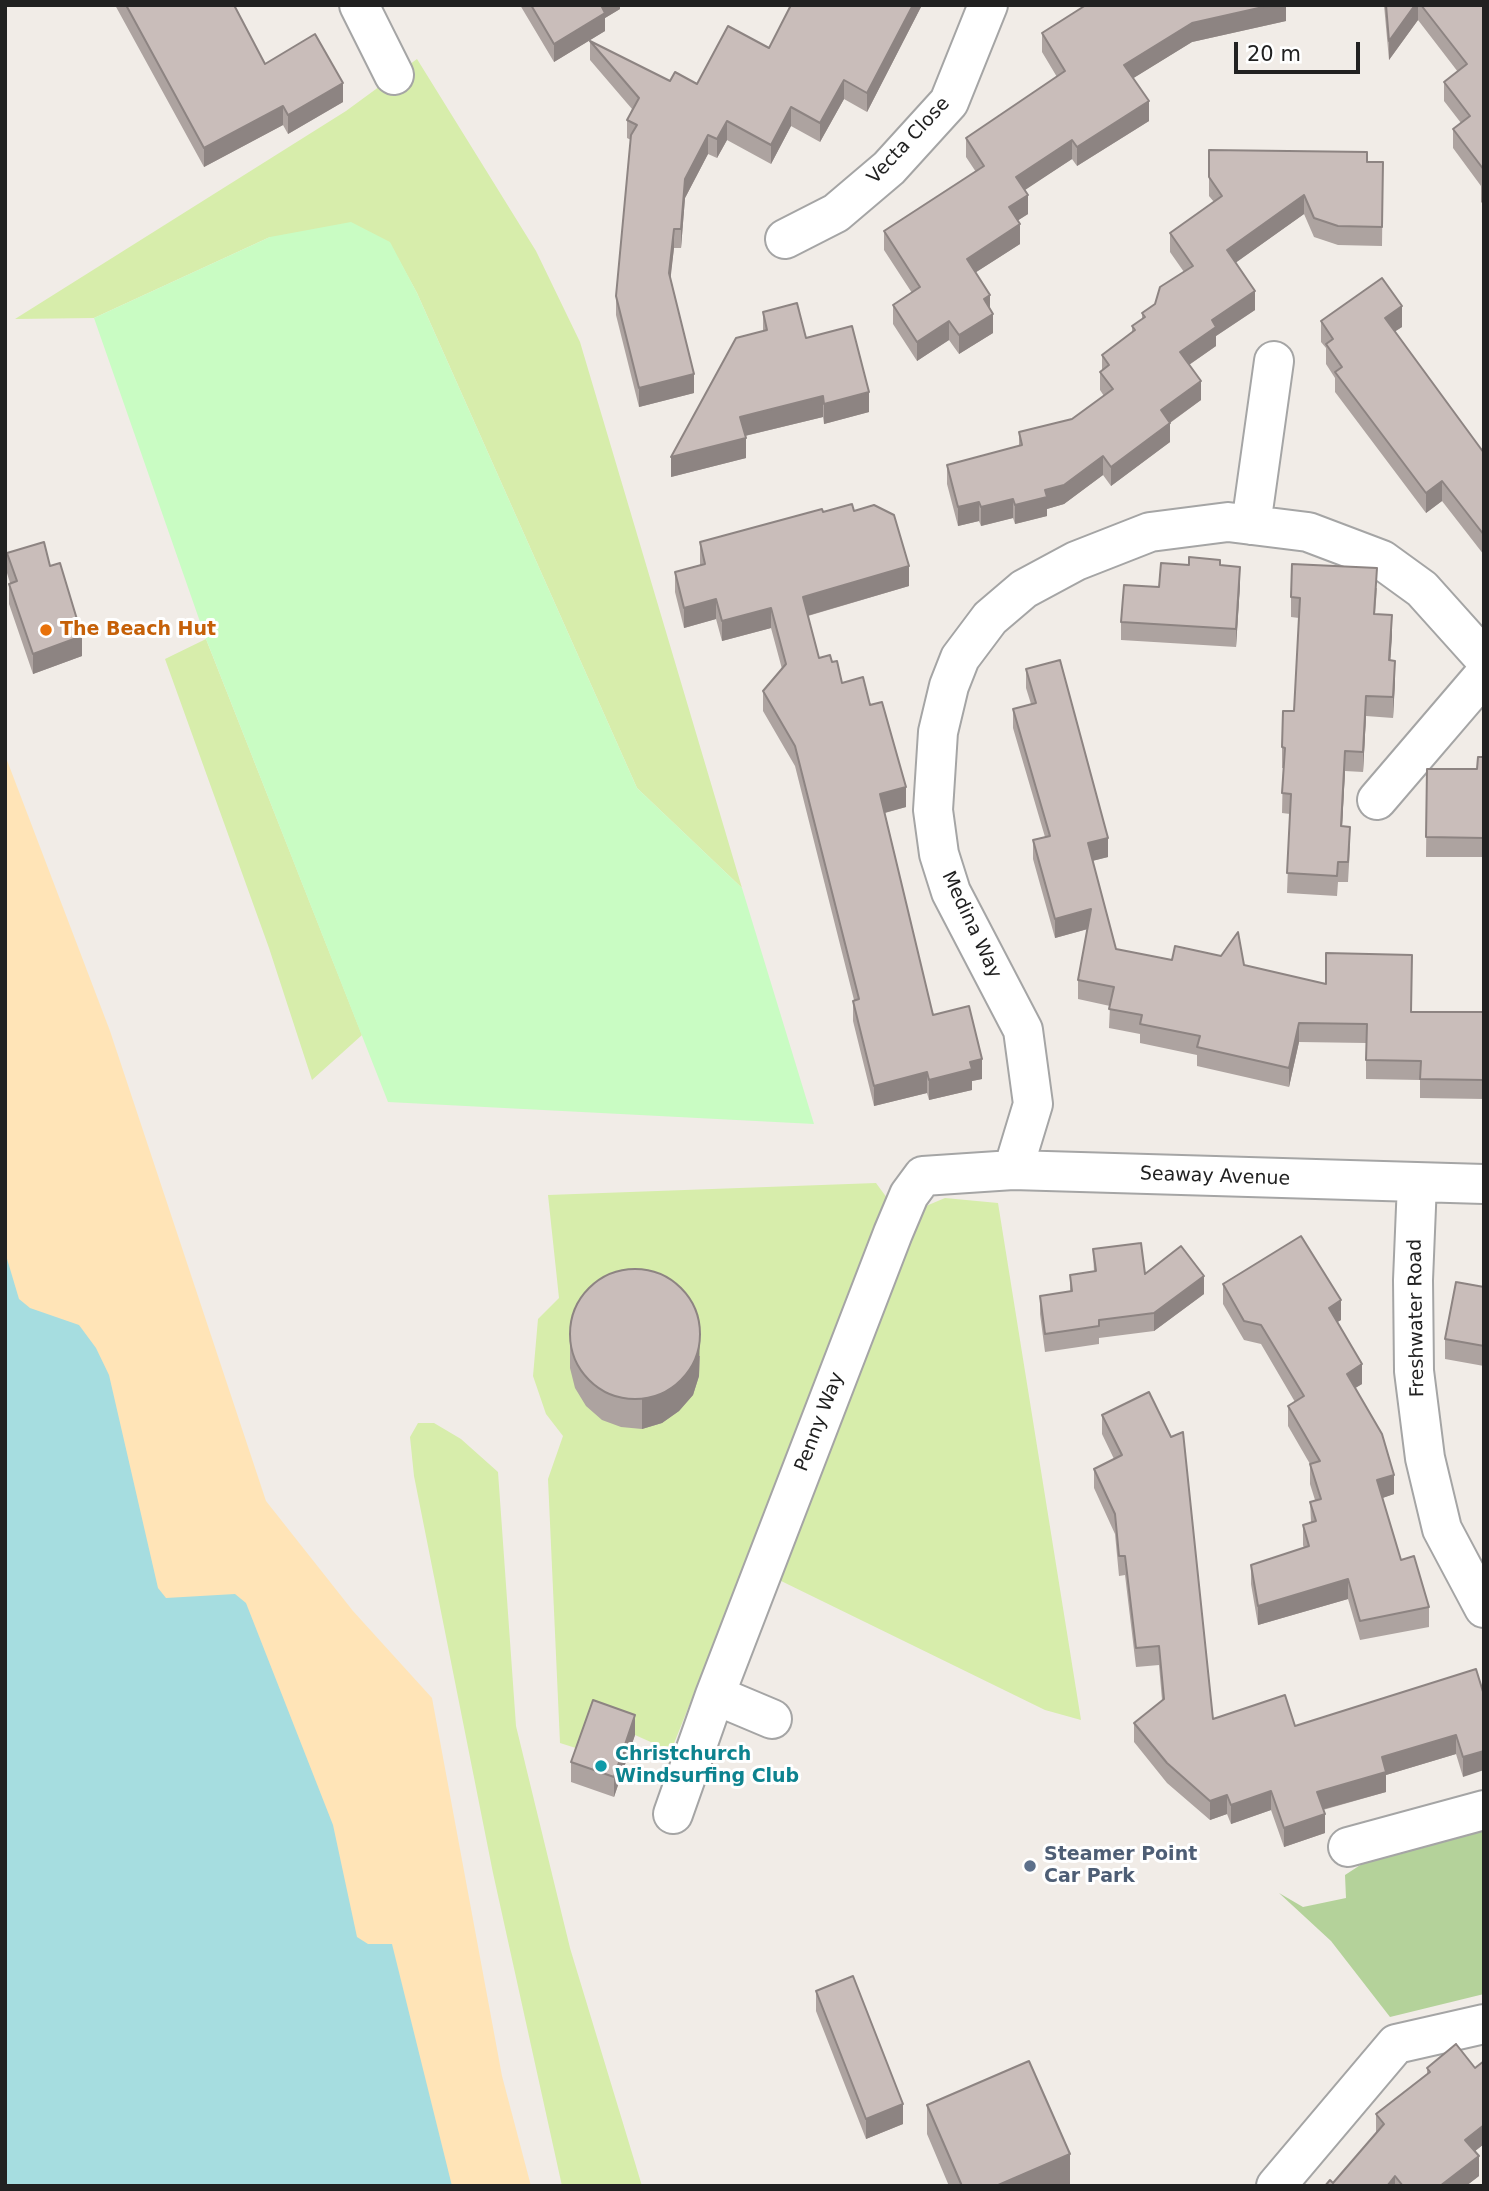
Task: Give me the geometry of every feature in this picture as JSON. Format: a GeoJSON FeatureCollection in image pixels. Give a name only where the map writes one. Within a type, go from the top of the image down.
{"type":"FeatureCollection","features":[{"type":"Feature","properties":{"kind":"street"},"geometry":{"type":"LineString","coordinates":[[359,5],[394,75]]}},
{"type":"Feature","properties":{"kind":"street","name":"Vecta Close"},"geometry":{"type":"LineString","coordinates":[[785,239],[836,214],[889,168],[949,102],[988,5]]}},
{"type":"Feature","properties":{"kind":"street"},"geometry":{"type":"LineString","coordinates":[[1251,525],[1274,361]]}},
{"type":"Feature","properties":{"kind":"street","name":"Medina Way"},"geometry":{"type":"LineString","coordinates":[[1013,1170],[1033,1104],[1023,1030],[951,892],[939,854],[933,810],[938,732],[960,658],[990,618],[1024,589],[1076,561],[1150,532],[1227,522],[1308,532],[1382,559],[1422,589],[1484,658]]}},
{"type":"Feature","properties":{"kind":"street"},"geometry":{"type":"LineString","coordinates":[[1377,800],[1484,675]]}},
{"type":"Feature","properties":{"kind":"street","name":"Seaway Avenue"},"geometry":{"type":"LineString","coordinates":[[946,1172],[1013,1170],[1484,1184]]}},
{"type":"Feature","properties":{"kind":"street","name":"Penny Way"},"geometry":{"type":"LineString","coordinates":[[673,1814],[715,1695],[909,1195],[923,1176],[946,1172]]}},
{"type":"Feature","properties":{"kind":"street","name":"Freshwater Road"},"geometry":{"type":"LineString","coordinates":[[1417,1183],[1413,1280],[1414,1371],[1425,1458],[1442,1529],[1484,1608]]}},
{"type":"Feature","properties":{"kind":"street"},"geometry":{"type":"LineString","coordinates":[[715,1695],[772,1719]]}},
{"type":"Feature","properties":{"kind":"street"},"geometry":{"type":"LineString","coordinates":[[1348,1847],[1484,1810]]}},
{"type":"Feature","properties":{"kind":"street"},"geometry":{"type":"LineString","coordinates":[[1276,2186],[1395,2044],[1484,2024]]}},
{"type":"Feature","properties":{"kind":"green space"},"geometry":{"type":"Polygon","coordinates":[[[417,59],[536,251],[580,342],[742,888],[637,788],[417,293],[389,242],[270,237],[94,318],[15,319],[346,111],[417,59]]]}},
{"type":"Feature","properties":{"kind":"green space"},"geometry":{"type":"Polygon","coordinates":[[[351,222],[390,242],[417,293],[637,788],[742,888],[814,1124],[388,1102],[206,639],[94,318],[270,237],[351,222]]]}},
{"type":"Feature","properties":{"kind":"green space"},"geometry":{"type":"Polygon","coordinates":[[[206,639],[362,1035],[312,1080],[269,948],[165,659],[206,639]]]}},
{"type":"Feature","properties":{"kind":"green space"},"geometry":{"type":"Polygon","coordinates":[[[876,1183],[890,1202],[671,1751],[635,1735],[582,1750],[560,1743],[548,1479],[563,1436],[546,1414],[533,1376],[538,1319],[559,1298],[548,1195],[876,1183]]]}},
{"type":"Feature","properties":{"kind":"green space"},"geometry":{"type":"Polygon","coordinates":[[[945,1198],[998,1203],[1081,1720],[1045,1710],[775,1578],[926,1206],[945,1198]]]}},
{"type":"Feature","properties":{"kind":"green space"},"geometry":{"type":"Polygon","coordinates":[[[418,1423],[434,1423],[461,1439],[498,1472],[516,1726],[570,1948],[642,2186],[562,2186],[493,1873],[414,1476],[410,1437],[418,1423]]]}},
{"type":"Feature","properties":{"kind":"green space"},"geometry":{"type":"Polygon","coordinates":[[[1484,1829],[1484,1994],[1390,2017],[1331,1941],[1279,1893],[1303,1907],[1346,1898],[1345,1875],[1365,1862],[1484,1829]]]}},
{"type":"Feature","properties":{"kind":"sand"},"geometry":{"type":"Polygon","coordinates":[[[5,755],[110,1031],[266,1501],[353,1611],[432,1698],[502,2076],[531,2186],[268,2186],[5,1332],[5,755]]]}},
{"type":"Feature","properties":{"kind":"water"},"geometry":{"type":"Polygon","coordinates":[[[5,1252],[19,1299],[30,1308],[79,1325],[96,1348],[109,1375],[158,1588],[166,1598],[235,1594],[246,1603],[333,1825],[357,1937],[368,1944],[392,1944],[452,2186],[5,2186],[5,1252]]]}},
{"type":"Feature","properties":{"kind":"building"},"geometry":{"type":"Polygon","coordinates":[[[126,5],[234,5],[265,64],[315,34],[343,83],[288,115],[283,106],[204,148],[126,5]]]}},
{"type":"Feature","properties":{"kind":"building"},"geometry":{"type":"Polygon","coordinates":[[[531,5],[601,5],[605,13],[554,44],[531,5]]]}},
{"type":"Feature","properties":{"kind":"building"},"geometry":{"type":"Polygon","coordinates":[[[791,5],[913,5],[867,93],[844,80],[820,123],[791,107],[771,145],[727,121],[717,139],[708,135],[685,179],[681,229],[674,229],[669,273],[694,374],[639,388],[616,296],[631,135],[637,125],[627,120],[639,98],[590,41],[670,81],[675,72],[697,84],[728,26],[769,48],[791,5]]]}},
{"type":"Feature","properties":{"kind":"building"},"geometry":{"type":"Polygon","coordinates":[[[1086,5],[1272,5],[1192,23],[1124,65],[1149,101],[1077,147],[1072,140],[1016,177],[1028,195],[1009,207],[1020,224],[967,259],[990,295],[984,299],[993,314],[959,335],[949,321],[917,342],[893,305],[920,287],[884,231],[984,166],[966,138],[1065,71],[1042,33],[1086,5]]]}},
{"type":"Feature","properties":{"kind":"building"},"geometry":{"type":"Polygon","coordinates":[[[1386,5],[1415,5],[1389,41],[1386,5]]]}},
{"type":"Feature","properties":{"kind":"building"},"geometry":{"type":"Polygon","coordinates":[[[1421,5],[1484,5],[1484,170],[1453,129],[1470,116],[1444,82],[1467,64],[1421,5]]]}},
{"type":"Feature","properties":{"kind":"building"},"geometry":{"type":"Polygon","coordinates":[[[1209,150],[1367,152],[1367,162],[1383,162],[1382,227],[1338,226],[1314,218],[1304,195],[1227,250],[1255,291],[1212,320],[1216,327],[1180,352],[1201,381],[1161,410],[1170,423],[1111,467],[1103,456],[1064,485],[1045,490],[1047,497],[1015,505],[1013,499],[981,507],[979,502],[958,507],[947,465],[1022,445],[1019,432],[1072,419],[1113,389],[1100,372],[1109,365],[1102,355],[1135,330],[1132,326],[1145,317],[1142,313],[1155,304],[1160,287],[1193,266],[1170,233],[1222,196],[1209,177],[1209,150]]]}},
{"type":"Feature","properties":{"kind":"building"},"geometry":{"type":"Polygon","coordinates":[[[1382,278],[1402,306],[1385,318],[1484,453],[1484,535],[1442,481],[1426,493],[1335,372],[1342,367],[1326,344],[1333,339],[1321,321],[1382,278]]]}},
{"type":"Feature","properties":{"kind":"building"},"geometry":{"type":"Polygon","coordinates":[[[797,303],[806,338],[852,326],[869,392],[824,404],[823,396],[740,417],[746,438],[671,457],[736,338],[767,330],[763,312],[797,303]]]}},
{"type":"Feature","properties":{"kind":"building"},"geometry":{"type":"Polygon","coordinates":[[[852,504],[854,511],[874,505],[894,515],[909,566],[803,597],[819,658],[830,655],[832,662],[837,661],[842,683],[863,677],[870,705],[882,702],[906,787],[880,794],[933,1015],[969,1006],[982,1059],[970,1062],[972,1069],[929,1080],[927,1072],[874,1086],[853,1001],[859,999],[795,746],[763,691],[786,664],[771,608],[722,621],[716,599],[684,608],[675,572],[705,564],[700,542],[822,509],[823,512],[852,504]]]}},
{"type":"Feature","properties":{"kind":"building","name":"The Beach Hut"},"geometry":{"type":"Polygon","coordinates":[[[44,542],[50,566],[60,563],[82,636],[33,654],[9,584],[17,581],[7,553],[44,542]]]}},
{"type":"Feature","properties":{"kind":"building"},"geometry":{"type":"Polygon","coordinates":[[[1189,557],[1220,560],[1220,565],[1240,567],[1236,629],[1121,622],[1124,585],[1159,587],[1161,563],[1189,565],[1189,557]]]}},
{"type":"Feature","properties":{"kind":"building"},"geometry":{"type":"Polygon","coordinates":[[[1292,564],[1377,568],[1374,614],[1392,615],[1389,660],[1395,661],[1393,697],[1366,696],[1363,752],[1345,751],[1341,826],[1350,827],[1348,862],[1338,862],[1337,876],[1287,873],[1291,794],[1282,793],[1285,748],[1282,747],[1283,711],[1294,711],[1300,598],[1291,597],[1292,564]]]}},
{"type":"Feature","properties":{"kind":"building"},"geometry":{"type":"Polygon","coordinates":[[[1060,660],[1108,838],[1088,843],[1116,949],[1172,960],[1175,946],[1221,956],[1238,932],[1244,965],[1326,984],[1326,953],[1412,955],[1411,1012],[1484,1012],[1484,1080],[1420,1079],[1421,1061],[1366,1060],[1367,1024],[1299,1023],[1289,1068],[1197,1047],[1200,1036],[1140,1024],[1142,1015],[1109,1009],[1114,987],[1078,980],[1091,909],[1055,919],[1033,840],[1050,836],[1013,709],[1036,703],[1026,669],[1060,660]]]}},
{"type":"Feature","properties":{"kind":"building"},"geometry":{"type":"Polygon","coordinates":[[[1478,757],[1484,757],[1484,838],[1426,837],[1427,769],[1477,769],[1478,757]]]}},
{"type":"Feature","properties":{"kind":"building"},"geometry":{"type":"Polygon","coordinates":[[[1301,1236],[1341,1300],[1329,1308],[1362,1364],[1347,1374],[1382,1434],[1394,1475],[1377,1480],[1401,1560],[1414,1556],[1429,1607],[1360,1621],[1348,1579],[1258,1606],[1251,1565],[1309,1546],[1303,1525],[1316,1521],[1310,1502],[1321,1499],[1310,1464],[1320,1461],[1288,1406],[1304,1396],[1261,1325],[1244,1321],[1223,1284],[1301,1236]]]}},
{"type":"Feature","properties":{"kind":"building"},"geometry":{"type":"Polygon","coordinates":[[[1141,1243],[1145,1274],[1181,1246],[1204,1276],[1154,1313],[1099,1320],[1099,1326],[1045,1334],[1040,1296],[1072,1291],[1070,1275],[1096,1271],[1093,1249],[1141,1243]]]}},
{"type":"Feature","properties":{"kind":"building"},"geometry":{"type":"Polygon","coordinates":[[[635,1269],[660,1274],[681,1288],[695,1309],[700,1334],[695,1359],[681,1380],[660,1394],[635,1399],[610,1394],[589,1380],[575,1359],[570,1334],[575,1309],[589,1288],[610,1274],[635,1269]]]}},
{"type":"Feature","properties":{"kind":"building"},"geometry":{"type":"Polygon","coordinates":[[[1456,1282],[1484,1287],[1484,1346],[1445,1339],[1456,1282]]]}},
{"type":"Feature","properties":{"kind":"building"},"geometry":{"type":"Polygon","coordinates":[[[1149,1392],[1171,1437],[1183,1432],[1213,1719],[1285,1695],[1295,1726],[1476,1669],[1484,1695],[1484,1751],[1463,1757],[1456,1735],[1382,1757],[1386,1772],[1317,1792],[1325,1814],[1284,1828],[1271,1791],[1231,1805],[1227,1795],[1210,1801],[1167,1763],[1134,1723],[1164,1699],[1159,1646],[1136,1648],[1125,1556],[1119,1556],[1115,1514],[1094,1469],[1122,1455],[1102,1415],[1149,1392]]]}},
{"type":"Feature","properties":{"kind":"building","name":"Christchurch Windsurfing Club"},"geometry":{"type":"Polygon","coordinates":[[[593,1700],[635,1715],[614,1777],[571,1762],[593,1700]]]}},
{"type":"Feature","properties":{"kind":"building"},"geometry":{"type":"Polygon","coordinates":[[[853,1976],[903,2104],[866,2119],[816,1991],[853,1976]]]}},
{"type":"Feature","properties":{"kind":"building"},"geometry":{"type":"Polygon","coordinates":[[[1456,2044],[1475,2068],[1484,2061],[1484,2125],[1465,2140],[1479,2156],[1440,2186],[1403,2186],[1395,2176],[1387,2186],[1325,2186],[1330,2180],[1333,2183],[1384,2124],[1376,2114],[1430,2072],[1427,2068],[1456,2044]]]}},
{"type":"Feature","properties":{"kind":"building"},"geometry":{"type":"Polygon","coordinates":[[[1029,2061],[1070,2154],[996,2186],[962,2186],[927,2105],[1029,2061]]]}},
{"type":"Feature","properties":{"kind":"place","name":"The Beach Hut"},"geometry":{"type":"Point","coordinates":[46,630]}},
{"type":"Feature","properties":{"kind":"place","name":"Christchurch Windsurfing Club"},"geometry":{"type":"Point","coordinates":[601,1766]}},
{"type":"Feature","properties":{"kind":"place","name":"Steamer Point Car Park"},"geometry":{"type":"Point","coordinates":[1030,1866]}}]}
